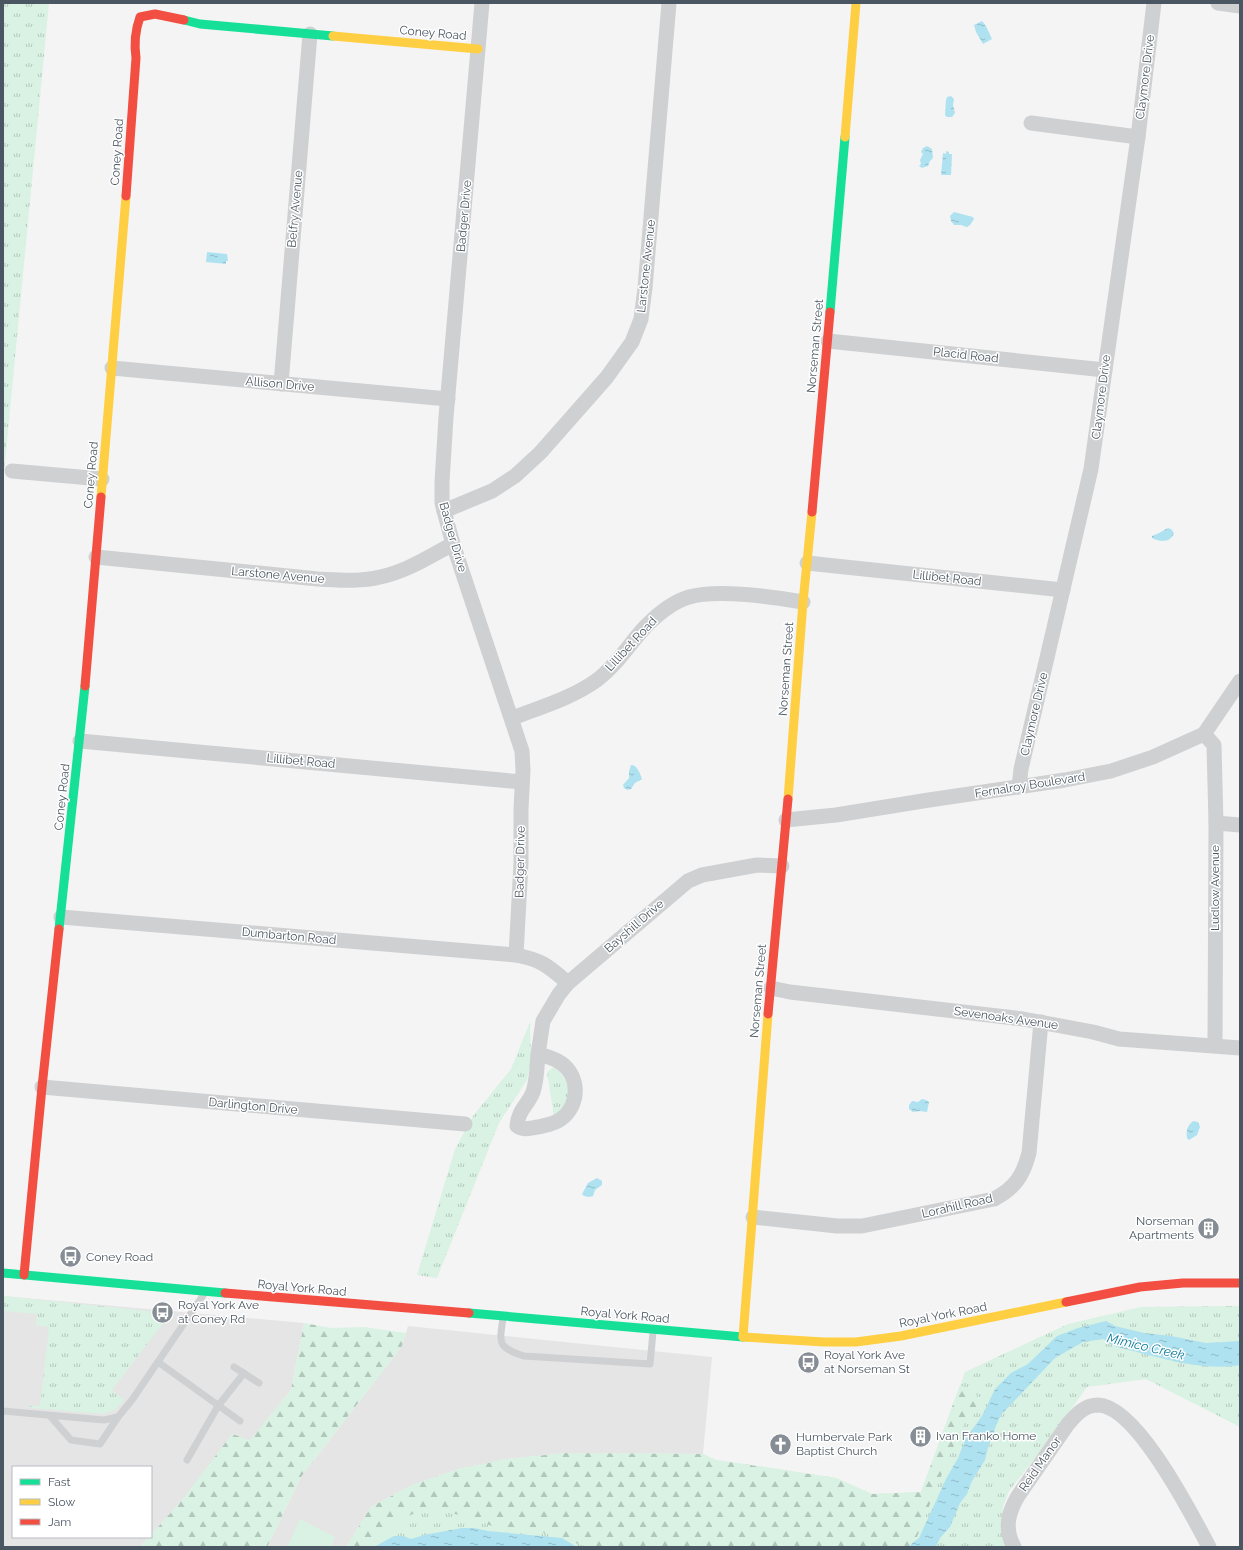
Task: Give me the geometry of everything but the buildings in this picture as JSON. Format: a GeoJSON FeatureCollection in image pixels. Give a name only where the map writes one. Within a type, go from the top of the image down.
{"type":"FeatureCollection","features":[{"type":"Feature","properties":{"kind":"street","name":"Badger Drive"},"geometry":{"type":"LineString","coordinates":[[482,3],[448,399],[442,482],[442,503],[453,544],[522,751],[521,878],[516,955]]}},
{"type":"Feature","properties":{"kind":"street","name":"Larstone Avenue"},"geometry":{"type":"LineString","coordinates":[[444,511],[492,491],[515,476],[540,453],[607,377],[632,342],[641,319],[646,288],[669,3]]}},
{"type":"Feature","properties":{"kind":"street","name":"Norseman Street"},"geometry":{"type":"LineString","coordinates":[[743,1337],[763,1073],[786,820],[803,602],[828,341],[856,3]]}},
{"type":"Feature","properties":{"kind":"street","name":"Claymore Drive"},"geometry":{"type":"LineString","coordinates":[[1019,787],[1021,769],[1091,469],[1138,137],[1154,3]]}},
{"type":"Feature","properties":{"kind":"street"},"geometry":{"type":"LineString","coordinates":[[1218,3],[1240,6]]}},
{"type":"Feature","properties":{"kind":"street","name":"Coney Road"},"geometry":{"type":"LineString","coordinates":[[24,1275],[42,1087],[80,741],[112,368],[136,58],[134,37],[140,17],[148,13],[200,24],[478,49]]}},
{"type":"Feature","properties":{"kind":"street","name":"Belfry Avenue"},"geometry":{"type":"LineString","coordinates":[[281,384],[310,34]]}},
{"type":"Feature","properties":{"kind":"street"},"geometry":{"type":"LineString","coordinates":[[1031,123],[1138,137]]}},
{"type":"Feature","properties":{"kind":"street","name":"Placid Road"},"geometry":{"type":"LineString","coordinates":[[828,341],[1104,370]]}},
{"type":"Feature","properties":{"kind":"street","name":"Allison Drive"},"geometry":{"type":"LineString","coordinates":[[112,368],[448,399]]}},
{"type":"Feature","properties":{"kind":"street"},"geometry":{"type":"LineString","coordinates":[[12,471],[102,479]]}},
{"type":"Feature","properties":{"kind":"street","name":"Larstone Avenue"},"geometry":{"type":"LineString","coordinates":[[96,557],[318,579],[355,580],[382,577],[393,574],[416,564],[453,544]]}},
{"type":"Feature","properties":{"kind":"street","name":"Lillibet Road"},"geometry":{"type":"LineString","coordinates":[[807,563],[1063,590]]}},
{"type":"Feature","properties":{"kind":"street","name":"Lillibet Road"},"geometry":{"type":"LineString","coordinates":[[512,718],[559,700],[598,679],[608,670],[647,625],[668,607],[680,600],[700,594],[726,594],[778,598],[803,602]]}},
{"type":"Feature","properties":{"kind":"street"},"geometry":{"type":"LineString","coordinates":[[1204,734],[1240,681]]}},
{"type":"Feature","properties":{"kind":"street","name":"Fernalroy Boulevard"},"geometry":{"type":"LineString","coordinates":[[786,820],[836,816],[1065,780],[1111,771],[1153,757],[1204,734]]}},
{"type":"Feature","properties":{"kind":"street","name":"Ludlow Avenue"},"geometry":{"type":"LineString","coordinates":[[1204,734],[1214,745],[1216,823],[1215,1046]]}},
{"type":"Feature","properties":{"kind":"street","name":"Lillibet Road"},"geometry":{"type":"LineString","coordinates":[[80,741],[522,782]]}},
{"type":"Feature","properties":{"kind":"street"},"geometry":{"type":"LineString","coordinates":[[1216,823],[1240,825]]}},
{"type":"Feature","properties":{"kind":"street","name":"Bayshill Drive"},"geometry":{"type":"LineString","coordinates":[[538,1054],[551,1057],[568,1069],[576,1089],[574,1100],[569,1112],[561,1119],[553,1123],[529,1129],[522,1129],[517,1126],[518,1118],[521,1110],[532,1093],[535,1082],[538,1054],[543,1021],[559,994],[568,983],[688,881],[702,875],[757,865],[782,866]]}},
{"type":"Feature","properties":{"kind":"street","name":"Dumbarton Road"},"geometry":{"type":"LineString","coordinates":[[61,918],[516,955]]}},
{"type":"Feature","properties":{"kind":"street"},"geometry":{"type":"LineString","coordinates":[[516,955],[529,957],[544,963],[568,983]]}},
{"type":"Feature","properties":{"kind":"street","name":"Sevenoaks Avenue"},"geometry":{"type":"LineString","coordinates":[[771,988],[790,992],[1041,1022],[1120,1039],[1240,1048]]}},
{"type":"Feature","properties":{"kind":"street","name":"Lorahill Road"},"geometry":{"type":"LineString","coordinates":[[753,1217],[837,1226],[862,1226],[994,1199],[1006,1193],[1017,1182],[1025,1170],[1029,1153],[1041,1022]]}},
{"type":"Feature","properties":{"kind":"street","name":"Darlington Drive"},"geometry":{"type":"LineString","coordinates":[[42,1087],[465,1124]]}},
{"type":"Feature","properties":{"kind":"street","name":"Royal York Road"},"geometry":{"type":"LineString","coordinates":[[3,1273],[205,1292],[503,1316],[653,1330],[824,1342],[856,1342],[901,1336],[1125,1289],[1183,1283],[1240,1283]]}},
{"type":"Feature","properties":{"kind":"street","name":"Reid Manor"},"geometry":{"type":"LineString","coordinates":[[1014,1547],[1008,1535],[1008,1524],[1011,1509],[1018,1496],[1068,1424],[1084,1409],[1092,1406],[1105,1406],[1113,1410],[1126,1420],[1151,1449],[1193,1516],[1209,1547]]}},
{"type":"Feature","properties":{"kind":"lane"},"geometry":{"type":"LineString","coordinates":[[50,1416],[71,1440],[100,1444],[118,1417],[132,1400],[205,1292]]}},
{"type":"Feature","properties":{"kind":"lane"},"geometry":{"type":"LineString","coordinates":[[503,1316],[500,1338],[502,1346],[507,1350],[524,1356],[650,1364],[653,1330]]}},
{"type":"Feature","properties":{"kind":"lane"},"geometry":{"type":"LineString","coordinates":[[158,1362],[240,1421]]}},
{"type":"Feature","properties":{"kind":"lane"},"geometry":{"type":"LineString","coordinates":[[234,1367],[259,1383]]}},
{"type":"Feature","properties":{"kind":"lane"},"geometry":{"type":"LineString","coordinates":[[187,1460],[218,1406],[244,1373]]}},
{"type":"Feature","properties":{"kind":"lane"},"geometry":{"type":"LineString","coordinates":[[3,1411],[104,1420],[118,1417]]}},
{"type":"Feature","properties":{"kind":"shaded area"},"geometry":{"type":"Polygon","coordinates":[[[3,1296],[304,1323],[291,1390],[250,1441],[182,1500],[152,1534],[152,1466],[12,1466],[12,1538],[148,1538],[140,1547],[3,1547],[3,1296]]]}},
{"type":"Feature","properties":{"kind":"shaded area"},"geometry":{"type":"Polygon","coordinates":[[[408,1326],[712,1357],[703,1454],[566,1453],[507,1459],[459,1469],[412,1485],[371,1507],[346,1547],[267,1547],[301,1477],[402,1346],[408,1326]]]}},
{"type":"Feature","properties":{"kind":"green space"},"geometry":{"type":"Polygon","coordinates":[[[3,3],[49,3],[3,483],[3,3]]]}},
{"type":"Feature","properties":{"kind":"green space"},"geometry":{"type":"Polygon","coordinates":[[[530,1022],[531,1061],[527,1080],[499,1123],[437,1278],[417,1275],[455,1149],[473,1116],[511,1069],[530,1022]]]}},
{"type":"Feature","properties":{"kind":"green space"},"geometry":{"type":"Polygon","coordinates":[[[554,1067],[565,1079],[568,1092],[565,1105],[554,1117],[547,1072],[554,1067]]]}},
{"type":"Feature","properties":{"kind":"green space"},"geometry":{"type":"Polygon","coordinates":[[[3,1296],[168,1313],[164,1322],[112,1390],[124,1400],[115,1410],[103,1414],[31,1408],[29,1406],[40,1406],[49,1327],[36,1325],[37,1314],[3,1311],[3,1296]]]}},
{"type":"Feature","properties":{"kind":"green space"},"geometry":{"type":"Polygon","coordinates":[[[1240,1306],[1240,1427],[1146,1379],[1087,1387],[1047,1443],[1009,1491],[1003,1507],[1002,1524],[1007,1547],[346,1547],[371,1507],[412,1485],[459,1469],[507,1459],[566,1453],[703,1454],[716,1460],[836,1478],[872,1494],[921,1492],[965,1372],[1068,1324],[1141,1307],[1240,1306]]]}},
{"type":"Feature","properties":{"kind":"green space"},"geometry":{"type":"Polygon","coordinates":[[[304,1323],[331,1328],[364,1327],[406,1333],[402,1346],[301,1477],[267,1547],[140,1547],[148,1538],[152,1538],[152,1534],[182,1500],[232,1434],[250,1440],[291,1390],[304,1323]]]}},
{"type":"Feature","properties":{"kind":"green space"},"geometry":{"type":"Polygon","coordinates":[[[960,1385],[976,1392],[978,1405],[970,1412],[949,1456],[913,1547],[588,1547],[541,1532],[495,1527],[464,1516],[427,1508],[406,1517],[385,1531],[370,1547],[346,1547],[371,1507],[412,1485],[459,1469],[507,1459],[566,1453],[703,1454],[716,1460],[836,1478],[872,1494],[921,1492],[960,1385]]]}},
{"type":"Feature","properties":{"kind":"green space"},"geometry":{"type":"Polygon","coordinates":[[[300,1519],[335,1537],[331,1547],[287,1547],[300,1519]]]}},
{"type":"Feature","properties":{"kind":"water"},"geometry":{"type":"Polygon","coordinates":[[[982,21],[992,39],[983,44],[974,25],[982,21]]]}},
{"type":"Feature","properties":{"kind":"water"},"geometry":{"type":"Polygon","coordinates":[[[951,96],[954,99],[953,105],[955,113],[952,117],[947,117],[945,115],[946,100],[947,97],[951,96]]]}},
{"type":"Feature","properties":{"kind":"water"},"geometry":{"type":"Polygon","coordinates":[[[927,146],[932,149],[933,158],[928,166],[922,168],[919,166],[921,164],[920,160],[923,154],[921,152],[923,148],[927,146]]]}},
{"type":"Feature","properties":{"kind":"water"},"geometry":{"type":"Polygon","coordinates":[[[946,151],[949,152],[949,154],[952,154],[951,175],[941,175],[943,153],[946,154],[946,151]]]}},
{"type":"Feature","properties":{"kind":"water"},"geometry":{"type":"Polygon","coordinates":[[[954,212],[973,217],[974,219],[967,227],[954,225],[950,216],[954,212]]]}},
{"type":"Feature","properties":{"kind":"water"},"geometry":{"type":"Polygon","coordinates":[[[207,252],[227,254],[228,261],[226,261],[226,264],[206,262],[207,252]]]}},
{"type":"Feature","properties":{"kind":"water"},"geometry":{"type":"Polygon","coordinates":[[[1168,528],[1174,533],[1170,539],[1162,541],[1152,538],[1152,536],[1168,528]]]}},
{"type":"Feature","properties":{"kind":"water"},"geometry":{"type":"Polygon","coordinates":[[[631,765],[637,768],[642,779],[635,783],[631,789],[627,790],[623,785],[629,778],[631,765]]]}},
{"type":"Feature","properties":{"kind":"water"},"geometry":{"type":"Polygon","coordinates":[[[922,1099],[929,1102],[927,1112],[913,1112],[909,1109],[909,1105],[912,1101],[918,1102],[922,1099]]]}},
{"type":"Feature","properties":{"kind":"water"},"geometry":{"type":"Polygon","coordinates":[[[1193,1121],[1198,1122],[1200,1127],[1197,1135],[1189,1140],[1187,1138],[1187,1131],[1189,1125],[1193,1121]]]}},
{"type":"Feature","properties":{"kind":"water"},"geometry":{"type":"Polygon","coordinates":[[[597,1178],[602,1181],[602,1185],[595,1190],[593,1196],[584,1196],[582,1194],[588,1183],[597,1178]]]}},
{"type":"Feature","properties":{"kind":"water","name":"Mimico Creek"},"geometry":{"type":"Polygon","coordinates":[[[1106,1321],[1115,1326],[1144,1333],[1171,1336],[1206,1343],[1240,1341],[1240,1365],[1225,1367],[1194,1365],[1117,1347],[1104,1339],[1083,1342],[1055,1358],[1001,1415],[989,1444],[985,1460],[972,1481],[967,1494],[960,1503],[950,1527],[940,1538],[936,1547],[910,1547],[911,1544],[919,1538],[946,1479],[958,1458],[966,1438],[982,1416],[995,1389],[1011,1373],[1028,1364],[1057,1336],[1078,1328],[1106,1321]]]}},
{"type":"Feature","properties":{"kind":"water"},"geometry":{"type":"Polygon","coordinates":[[[462,1528],[562,1538],[577,1547],[374,1547],[394,1536],[403,1536],[411,1539],[462,1528]]]}},
{"type":"Feature","properties":{"kind":"traffic: fast"},"geometry":{"type":"LineString","coordinates":[[184,20],[200,24],[333,36]]}},
{"type":"Feature","properties":{"kind":"traffic: fast"},"geometry":{"type":"LineString","coordinates":[[830,312],[845,137]]}},
{"type":"Feature","properties":{"kind":"traffic: fast"},"geometry":{"type":"LineString","coordinates":[[59,929],[85,686]]}},
{"type":"Feature","properties":{"kind":"traffic: fast"},"geometry":{"type":"LineString","coordinates":[[3,1273],[225,1293]]}},
{"type":"Feature","properties":{"kind":"traffic: fast"},"geometry":{"type":"LineString","coordinates":[[469,1313],[743,1337]]}},
{"type":"Feature","properties":{"kind":"traffic: slow"},"geometry":{"type":"LineString","coordinates":[[845,137],[856,3]]}},
{"type":"Feature","properties":{"kind":"traffic: slow"},"geometry":{"type":"LineString","coordinates":[[333,36],[478,49]]}},
{"type":"Feature","properties":{"kind":"traffic: slow"},"geometry":{"type":"LineString","coordinates":[[101,497],[126,196]]}},
{"type":"Feature","properties":{"kind":"traffic: slow"},"geometry":{"type":"LineString","coordinates":[[788,799],[803,602],[812,512]]}},
{"type":"Feature","properties":{"kind":"traffic: slow"},"geometry":{"type":"LineString","coordinates":[[743,1337],[768,1014]]}},
{"type":"Feature","properties":{"kind":"traffic: slow"},"geometry":{"type":"LineString","coordinates":[[743,1337],[824,1342],[856,1342],[901,1336],[1066,1302]]}},
{"type":"Feature","properties":{"kind":"traffic: jam"},"geometry":{"type":"LineString","coordinates":[[126,196],[136,58],[135,38],[140,17],[155,14],[184,20]]}},
{"type":"Feature","properties":{"kind":"traffic: jam"},"geometry":{"type":"LineString","coordinates":[[812,512],[830,312]]}},
{"type":"Feature","properties":{"kind":"traffic: jam"},"geometry":{"type":"LineString","coordinates":[[85,686],[101,497]]}},
{"type":"Feature","properties":{"kind":"traffic: jam"},"geometry":{"type":"LineString","coordinates":[[768,1014],[788,799]]}},
{"type":"Feature","properties":{"kind":"traffic: jam"},"geometry":{"type":"LineString","coordinates":[[24,1275],[59,929]]}},
{"type":"Feature","properties":{"kind":"traffic: jam"},"geometry":{"type":"LineString","coordinates":[[1066,1302],[1140,1287],[1183,1283],[1240,1283]]}},
{"type":"Feature","properties":{"kind":"traffic: jam"},"geometry":{"type":"LineString","coordinates":[[225,1293],[469,1313]]}},
{"type":"Feature","properties":{"kind":"place","name":"Norseman Apartments"},"geometry":{"type":"Point","coordinates":[1209,1228]}},
{"type":"Feature","properties":{"kind":"place","name":"Coney Road"},"geometry":{"type":"Point","coordinates":[70,1257]}},
{"type":"Feature","properties":{"kind":"place","name":"Royal York Ave at Coney Rd"},"geometry":{"type":"Point","coordinates":[162,1312]}},
{"type":"Feature","properties":{"kind":"place","name":"Royal York Ave at Norseman St"},"geometry":{"type":"Point","coordinates":[809,1362]}},
{"type":"Feature","properties":{"kind":"place","name":"Ivan Franko Home"},"geometry":{"type":"Point","coordinates":[921,1436]}},
{"type":"Feature","properties":{"kind":"place","name":"Humbervale Park Baptist Church"},"geometry":{"type":"Point","coordinates":[781,1444]}}]}
